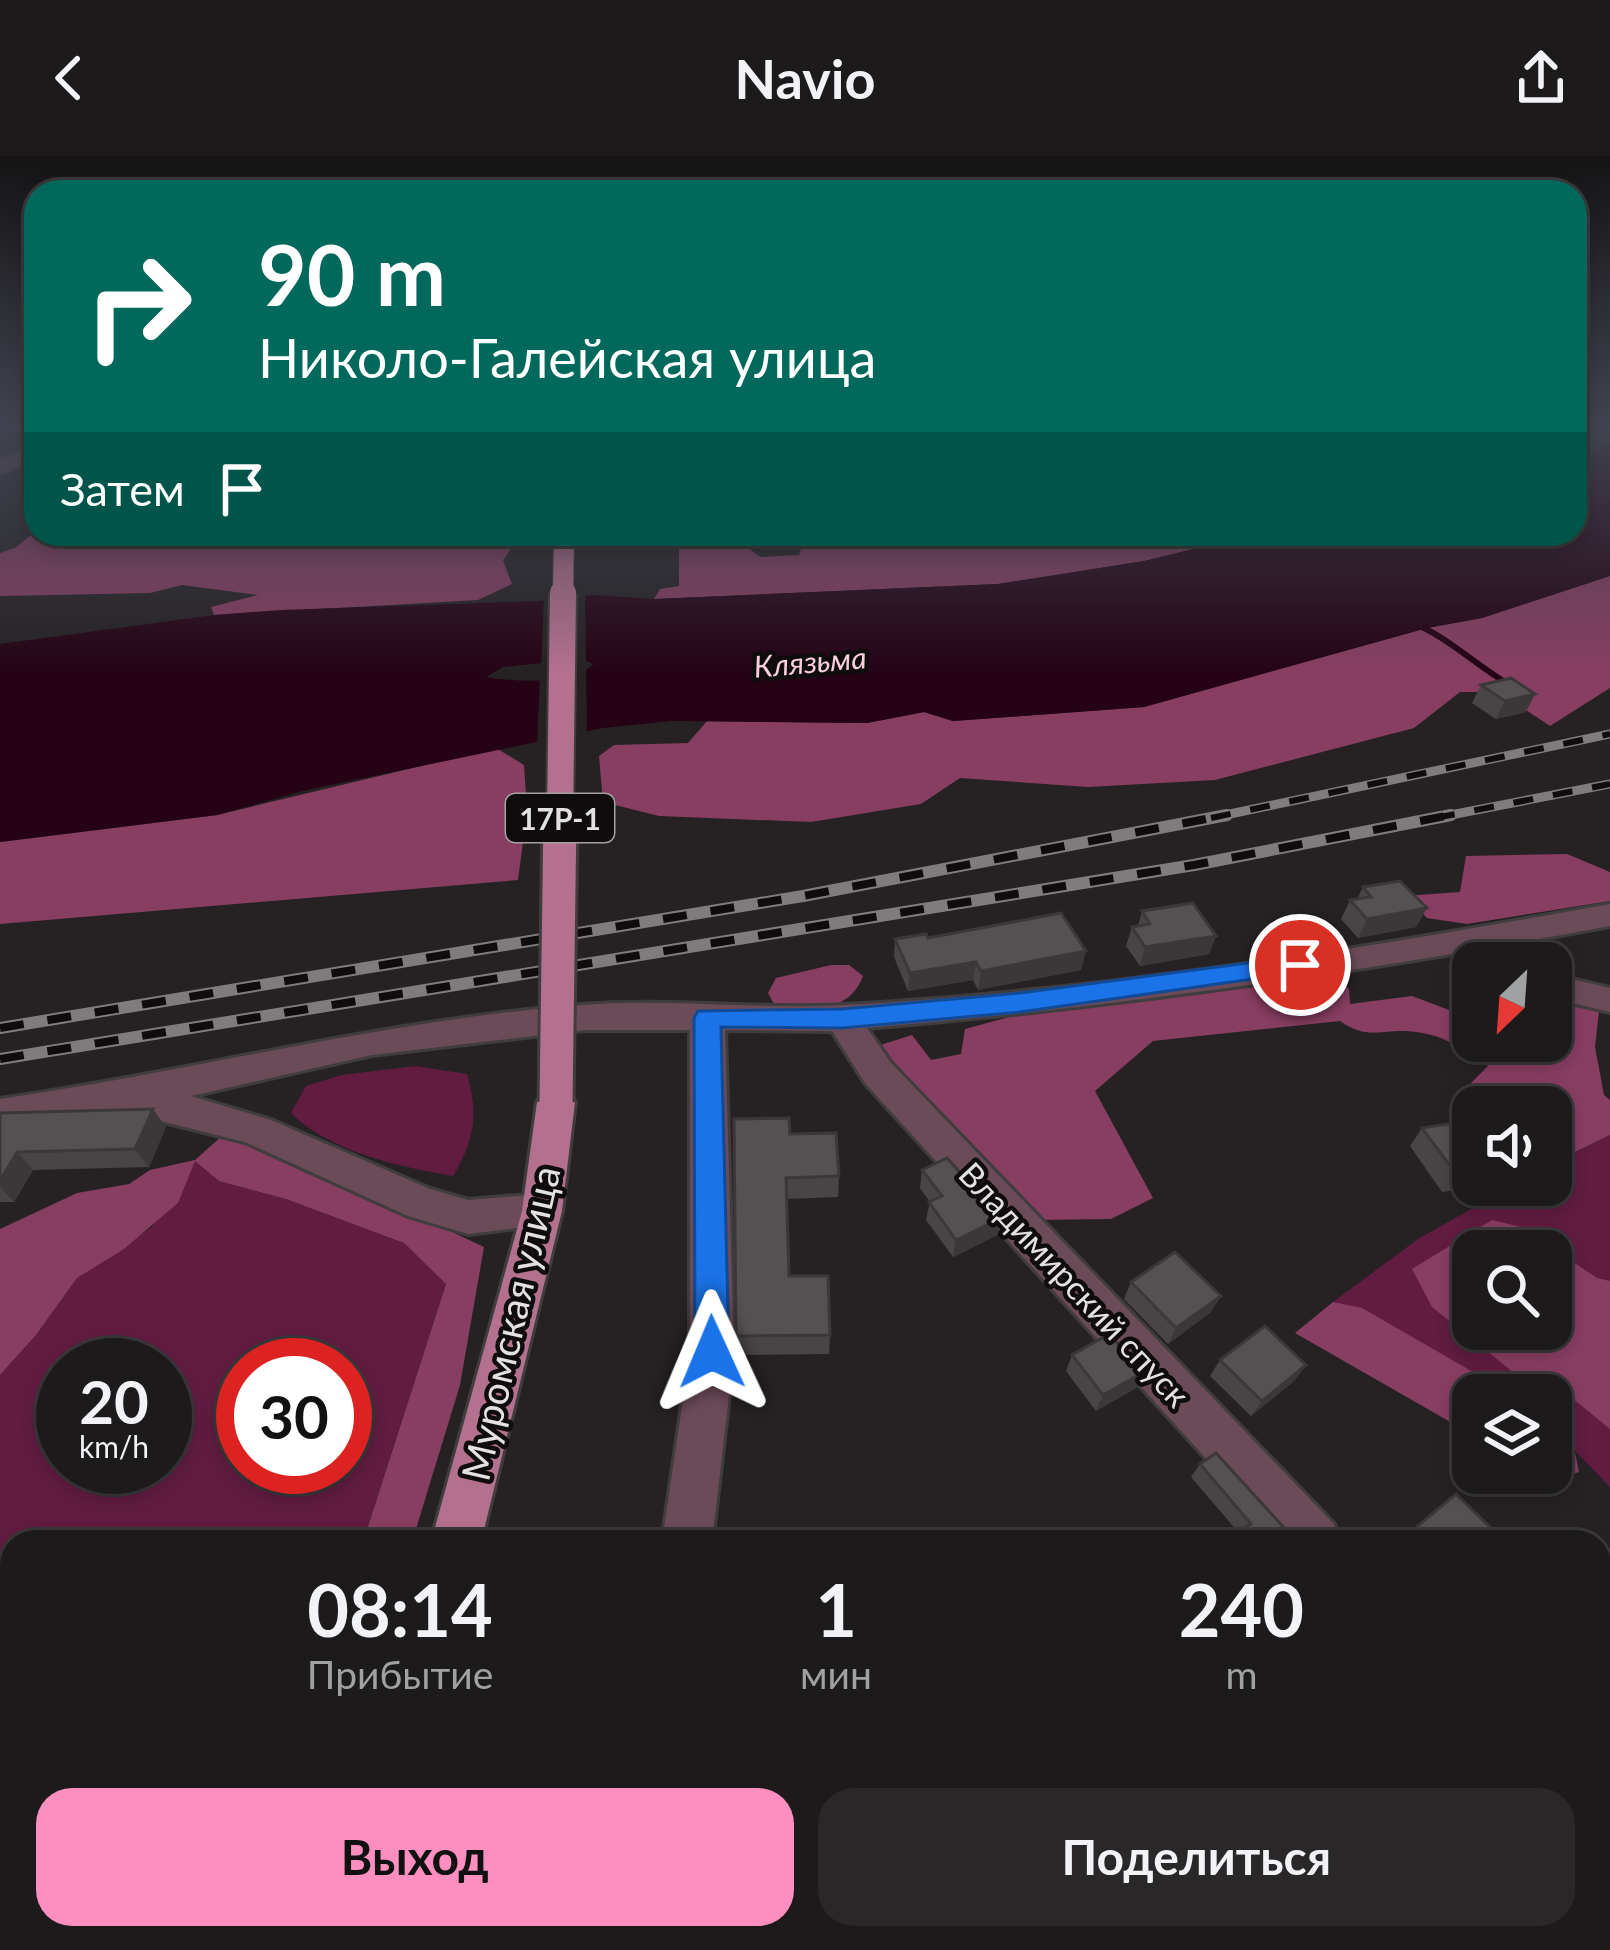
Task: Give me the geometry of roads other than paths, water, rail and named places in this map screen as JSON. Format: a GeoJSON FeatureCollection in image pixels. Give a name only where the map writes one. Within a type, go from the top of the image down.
{"type":"FeatureCollection","features":[{"type":"Feature","properties":{"kind":"main road","name":"Муромская улица"},"geometry":{"type":"LineString","coordinates":[[459,1530],[542,1211],[556,1102],[564,546]]}},
{"type":"Feature","properties":{"kind":"street"},"geometry":{"type":"LineString","coordinates":[[0,1114],[78,1104],[372,1042],[585,1017],[842,1018],[1020,1003],[1437,947],[1610,915]]}},
{"type":"Feature","properties":{"kind":"street"},"geometry":{"type":"LineString","coordinates":[[1437,947],[1452,954]]}},
{"type":"Feature","properties":{"kind":"street"},"geometry":{"type":"LineString","coordinates":[[1572,991],[1610,1000]]}},
{"type":"Feature","properties":{"kind":"street"},"geometry":{"type":"LineString","coordinates":[[689,1530],[712,1352],[707,1018]]}},
{"type":"Feature","properties":{"kind":"street","name":"Владимирский спуск"},"geometry":{"type":"LineString","coordinates":[[842,1018],[878,1073],[1305,1530]]}},
{"type":"Feature","properties":{"kind":"street"},"geometry":{"type":"LineString","coordinates":[[294,1145],[256,1121],[256,1099],[304,1058]]}},
{"type":"Feature","properties":{"kind":"street"},"geometry":{"type":"LineString","coordinates":[[78,1104],[181,1108],[294,1145],[422,1204],[468,1217],[542,1211]]}},
{"type":"Feature","properties":{"kind":"water","name":"Клязьма"},"geometry":{"type":"Polygon","coordinates":[[[1587,507],[1610,507],[1610,576],[1482,618],[1427,628],[1144,707],[953,721],[924,712],[867,723],[671,721],[603,728],[307,790],[217,815],[0,842],[0,644],[281,610],[594,595],[654,599],[998,584],[1206,546],[1587,546],[1587,507]],[[582,659],[503,667],[486,677],[527,681],[584,671],[593,664],[582,659]]]}},
{"type":"Feature","properties":{"kind":"waterway"},"geometry":{"type":"LineString","coordinates":[[1418,625],[1508,684]]}},
{"type":"Feature","properties":{"kind":"railway"},"geometry":{"type":"LineString","coordinates":[[1211,818],[1610,734]]}},
{"type":"Feature","properties":{"kind":"railway"},"geometry":{"type":"LineString","coordinates":[[1435,818],[1610,784]]}},
{"type":"Feature","properties":{"kind":"railway"},"geometry":{"type":"LineString","coordinates":[[0,1028],[803,896],[1227,815]]}},
{"type":"Feature","properties":{"kind":"railway"},"geometry":{"type":"LineString","coordinates":[[0,1059],[1194,865],[1451,815]]}}]}
